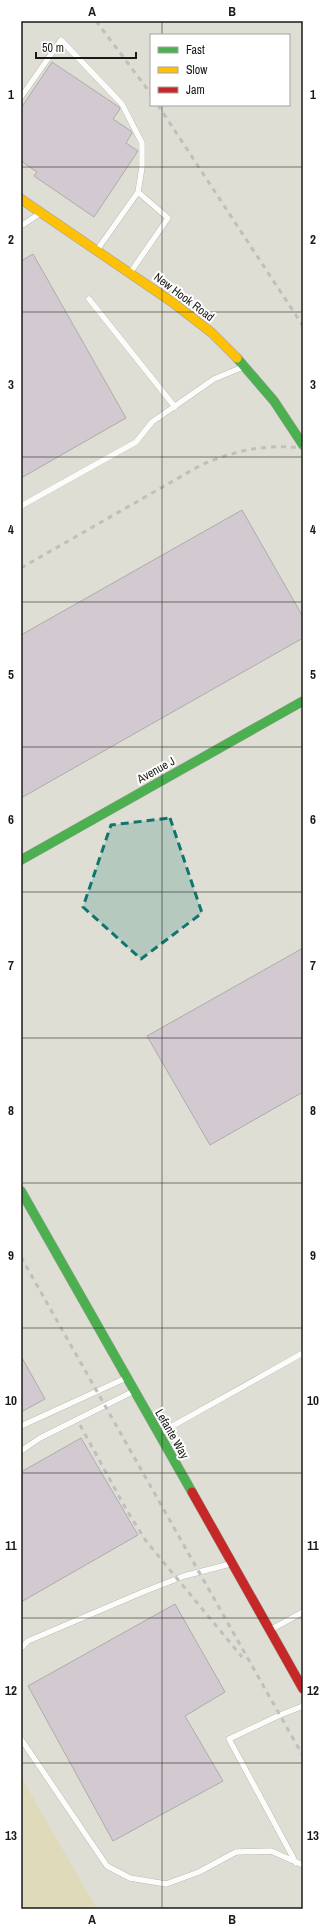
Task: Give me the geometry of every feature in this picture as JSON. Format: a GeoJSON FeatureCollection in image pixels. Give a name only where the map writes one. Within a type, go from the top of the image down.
{"type":"FeatureCollection","features":[{"type":"Feature","properties":{"kind":"street","name":"New Hook Road"},"geometry":{"type":"LineString","coordinates":[[21,199],[172,302],[212,333],[245,366],[274,401],[303,445]]}},
{"type":"Feature","properties":{"kind":"street","name":"Avenue J"},"geometry":{"type":"LineString","coordinates":[[21,860],[303,701]]}},
{"type":"Feature","properties":{"kind":"street","name":"Lefante Way"},"geometry":{"type":"LineString","coordinates":[[21,1191],[303,1689]]}},
{"type":"Feature","properties":{"kind":"lane"},"geometry":{"type":"LineString","coordinates":[[21,97],[61,40],[122,104],[142,143],[142,167],[138,192],[96,250]]}},
{"type":"Feature","properties":{"kind":"lane"},"geometry":{"type":"LineString","coordinates":[[130,273],[168,218],[138,192]]}},
{"type":"Feature","properties":{"kind":"lane"},"geometry":{"type":"LineString","coordinates":[[21,226],[41,213]]}},
{"type":"Feature","properties":{"kind":"lane"},"geometry":{"type":"LineString","coordinates":[[89,299],[175,407]]}},
{"type":"Feature","properties":{"kind":"lane"},"geometry":{"type":"LineString","coordinates":[[21,506],[136,442],[152,422],[214,379],[245,366]]}},
{"type":"Feature","properties":{"kind":"lane"},"geometry":{"type":"LineString","coordinates":[[158,1433],[303,1353]]}},
{"type":"Feature","properties":{"kind":"lane"},"geometry":{"type":"LineString","coordinates":[[21,1426],[127,1377]]}},
{"type":"Feature","properties":{"kind":"lane"},"geometry":{"type":"LineString","coordinates":[[21,1451],[40,1438],[134,1391]]}},
{"type":"Feature","properties":{"kind":"lane"},"geometry":{"type":"LineString","coordinates":[[21,1648],[28,1641],[143,1592],[184,1576],[232,1563]]}},
{"type":"Feature","properties":{"kind":"lane"},"geometry":{"type":"LineString","coordinates":[[270,1630],[303,1612]]}},
{"type":"Feature","properties":{"kind":"lane"},"geometry":{"type":"LineString","coordinates":[[296,1863],[229,1739],[303,1706]]}},
{"type":"Feature","properties":{"kind":"lane"},"geometry":{"type":"LineString","coordinates":[[21,1739],[107,1866],[130,1878],[166,1884],[199,1872],[236,1852],[271,1851],[303,1865]]}},
{"type":"Feature","properties":{"kind":"highlighted area"},"geometry":{"type":"Polygon","coordinates":[[[170,818],[202,913],[141,959],[83,907],[111,825],[170,818]]]}},
{"type":"Feature","properties":{"kind":"shaded area"},"geometry":{"type":"Polygon","coordinates":[[[21,21],[303,21],[303,1909],[95,1909],[21,1780],[21,21]]]}},
{"type":"Feature","properties":{"kind":"shaded area"},"geometry":{"type":"Polygon","coordinates":[[[21,1777],[97,1909],[21,1909],[21,1777]]]}},
{"type":"Feature","properties":{"kind":"building"},"geometry":{"type":"Polygon","coordinates":[[[52,62],[119,107],[120,109],[113,119],[131,131],[132,133],[126,143],[138,151],[94,217],[34,176],[37,172],[21,161],[21,108],[52,62]]]}},
{"type":"Feature","properties":{"kind":"building"},"geometry":{"type":"Polygon","coordinates":[[[33,254],[126,418],[21,478],[21,261],[33,254]]]}},
{"type":"Feature","properties":{"kind":"building"},"geometry":{"type":"Polygon","coordinates":[[[242,510],[303,617],[303,638],[21,798],[21,635],[242,510]]]}},
{"type":"Feature","properties":{"kind":"building"},"geometry":{"type":"Polygon","coordinates":[[[303,948],[303,1092],[210,1145],[147,1036],[303,948]]]}},
{"type":"Feature","properties":{"kind":"building"},"geometry":{"type":"Polygon","coordinates":[[[21,1356],[45,1399],[21,1412],[21,1356]]]}},
{"type":"Feature","properties":{"kind":"building"},"geometry":{"type":"Polygon","coordinates":[[[81,1438],[138,1535],[21,1602],[21,1472],[81,1438]]]}},
{"type":"Feature","properties":{"kind":"building"},"geometry":{"type":"Polygon","coordinates":[[[175,1604],[225,1692],[185,1716],[223,1781],[113,1841],[28,1686],[175,1604]]]}},
{"type":"Feature","properties":{"kind":"railway"},"geometry":{"type":"LineString","coordinates":[[96,21],[150,93]]}},
{"type":"Feature","properties":{"kind":"railway"},"geometry":{"type":"LineString","coordinates":[[159,106],[303,326]]}},
{"type":"Feature","properties":{"kind":"railway"},"geometry":{"type":"LineString","coordinates":[[21,568],[201,465],[226,455],[251,449],[276,447],[303,448]]}},
{"type":"Feature","properties":{"kind":"railway"},"geometry":{"type":"LineString","coordinates":[[21,1257],[303,1756]]}},
{"type":"Feature","properties":{"kind":"railway"},"geometry":{"type":"LineString","coordinates":[[80,1425],[126,1509],[146,1541],[242,1657]]}},
{"type":"Feature","properties":{"kind":"traffic: fast"},"geometry":{"type":"LineString","coordinates":[[237,358],[274,401],[303,445]]}},
{"type":"Feature","properties":{"kind":"traffic: fast"},"geometry":{"type":"LineString","coordinates":[[21,860],[303,701]]}},
{"type":"Feature","properties":{"kind":"traffic: fast"},"geometry":{"type":"LineString","coordinates":[[21,1191],[192,1492]]}},
{"type":"Feature","properties":{"kind":"traffic: slow"},"geometry":{"type":"LineString","coordinates":[[21,199],[172,302],[212,333],[237,358]]}},
{"type":"Feature","properties":{"kind":"traffic: jam"},"geometry":{"type":"LineString","coordinates":[[192,1492],[303,1689]]}}]}
